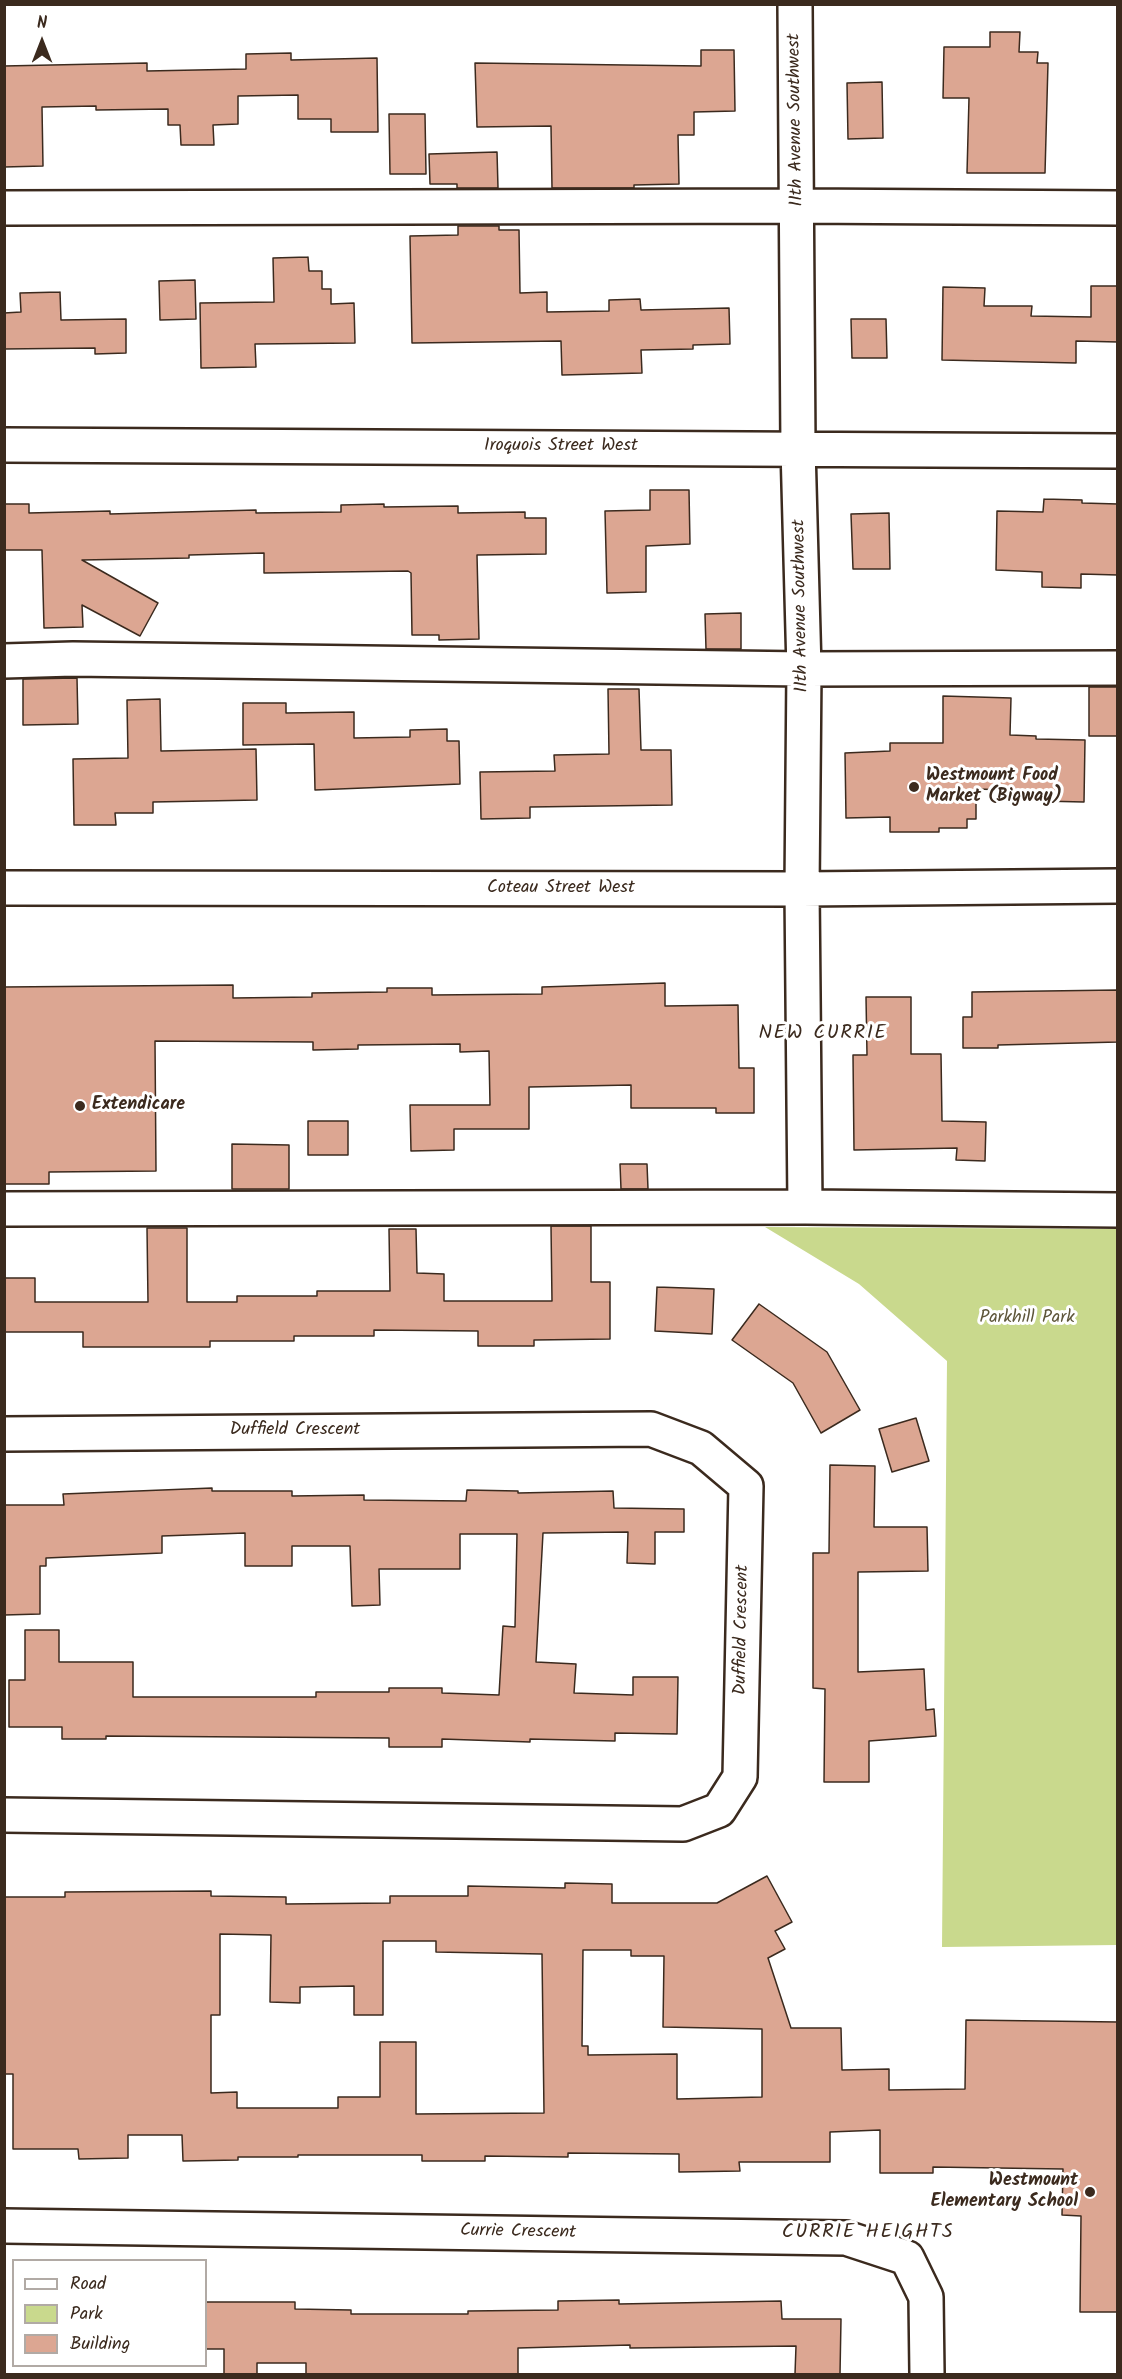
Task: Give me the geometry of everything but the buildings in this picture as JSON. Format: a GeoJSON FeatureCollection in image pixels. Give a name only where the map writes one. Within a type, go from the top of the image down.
{"type":"FeatureCollection","features":[{"type":"Feature","properties":{"kind":"street","name":"11th Avenue Southwest"},"geometry":{"type":"LineString","coordinates":[[795,4],[798,448],[804,669],[802,889],[805,1207]]}},
{"type":"Feature","properties":{"kind":"street"},"geometry":{"type":"LineString","coordinates":[[4,208],[798,206],[1118,208]]}},
{"type":"Feature","properties":{"kind":"street","name":"Iroquois Street West"},"geometry":{"type":"LineString","coordinates":[[4,445],[1118,451]]}},
{"type":"Feature","properties":{"kind":"street"},"geometry":{"type":"LineString","coordinates":[[4,661],[73,659],[804,669],[1118,668]]}},
{"type":"Feature","properties":{"kind":"street","name":"Coteau Street West"},"geometry":{"type":"LineString","coordinates":[[4,888],[802,889],[1118,886]]}},
{"type":"Feature","properties":{"kind":"street"},"geometry":{"type":"LineString","coordinates":[[4,1209],[805,1207],[1118,1210]]}},
{"type":"Feature","properties":{"kind":"street","name":"Duffield Crescent"},"geometry":{"type":"LineString","coordinates":[[4,1434],[651,1429],[701,1448],[746,1486],[740,1777],[719,1810],[683,1824],[4,1815]]}},
{"type":"Feature","properties":{"kind":"street","name":"Currie Crescent"},"geometry":{"type":"LineString","coordinates":[[4,2226],[846,2238],[907,2258],[926,2297],[927,2374]]}},
{"type":"Feature","properties":{"kind":"green space","name":"Parkhill Park"},"geometry":{"type":"Polygon","coordinates":[[[765,1227],[1117,1229],[1117,1945],[942,1947],[947,1361],[859,1284],[765,1227]]]}},
{"type":"Feature","properties":{"kind":"place","name":"Westmount Food Market (Bigway)"},"geometry":{"type":"Point","coordinates":[914,787]}},
{"type":"Feature","properties":{"kind":"place","name":"Extendicare"},"geometry":{"type":"Point","coordinates":[80,1106]}},
{"type":"Feature","properties":{"kind":"place","name":"Westmount Elementary School"},"geometry":{"type":"Point","coordinates":[1090,2192]}},
{"type":"Feature","properties":{"kind":"district","name":"NEW CURRIE"},"geometry":{"type":"Point","coordinates":[823,1035]}},
{"type":"Feature","properties":{"kind":"district","name":"CURRIE HEIGHTS"},"geometry":{"type":"Point","coordinates":[868,2234]}}]}
